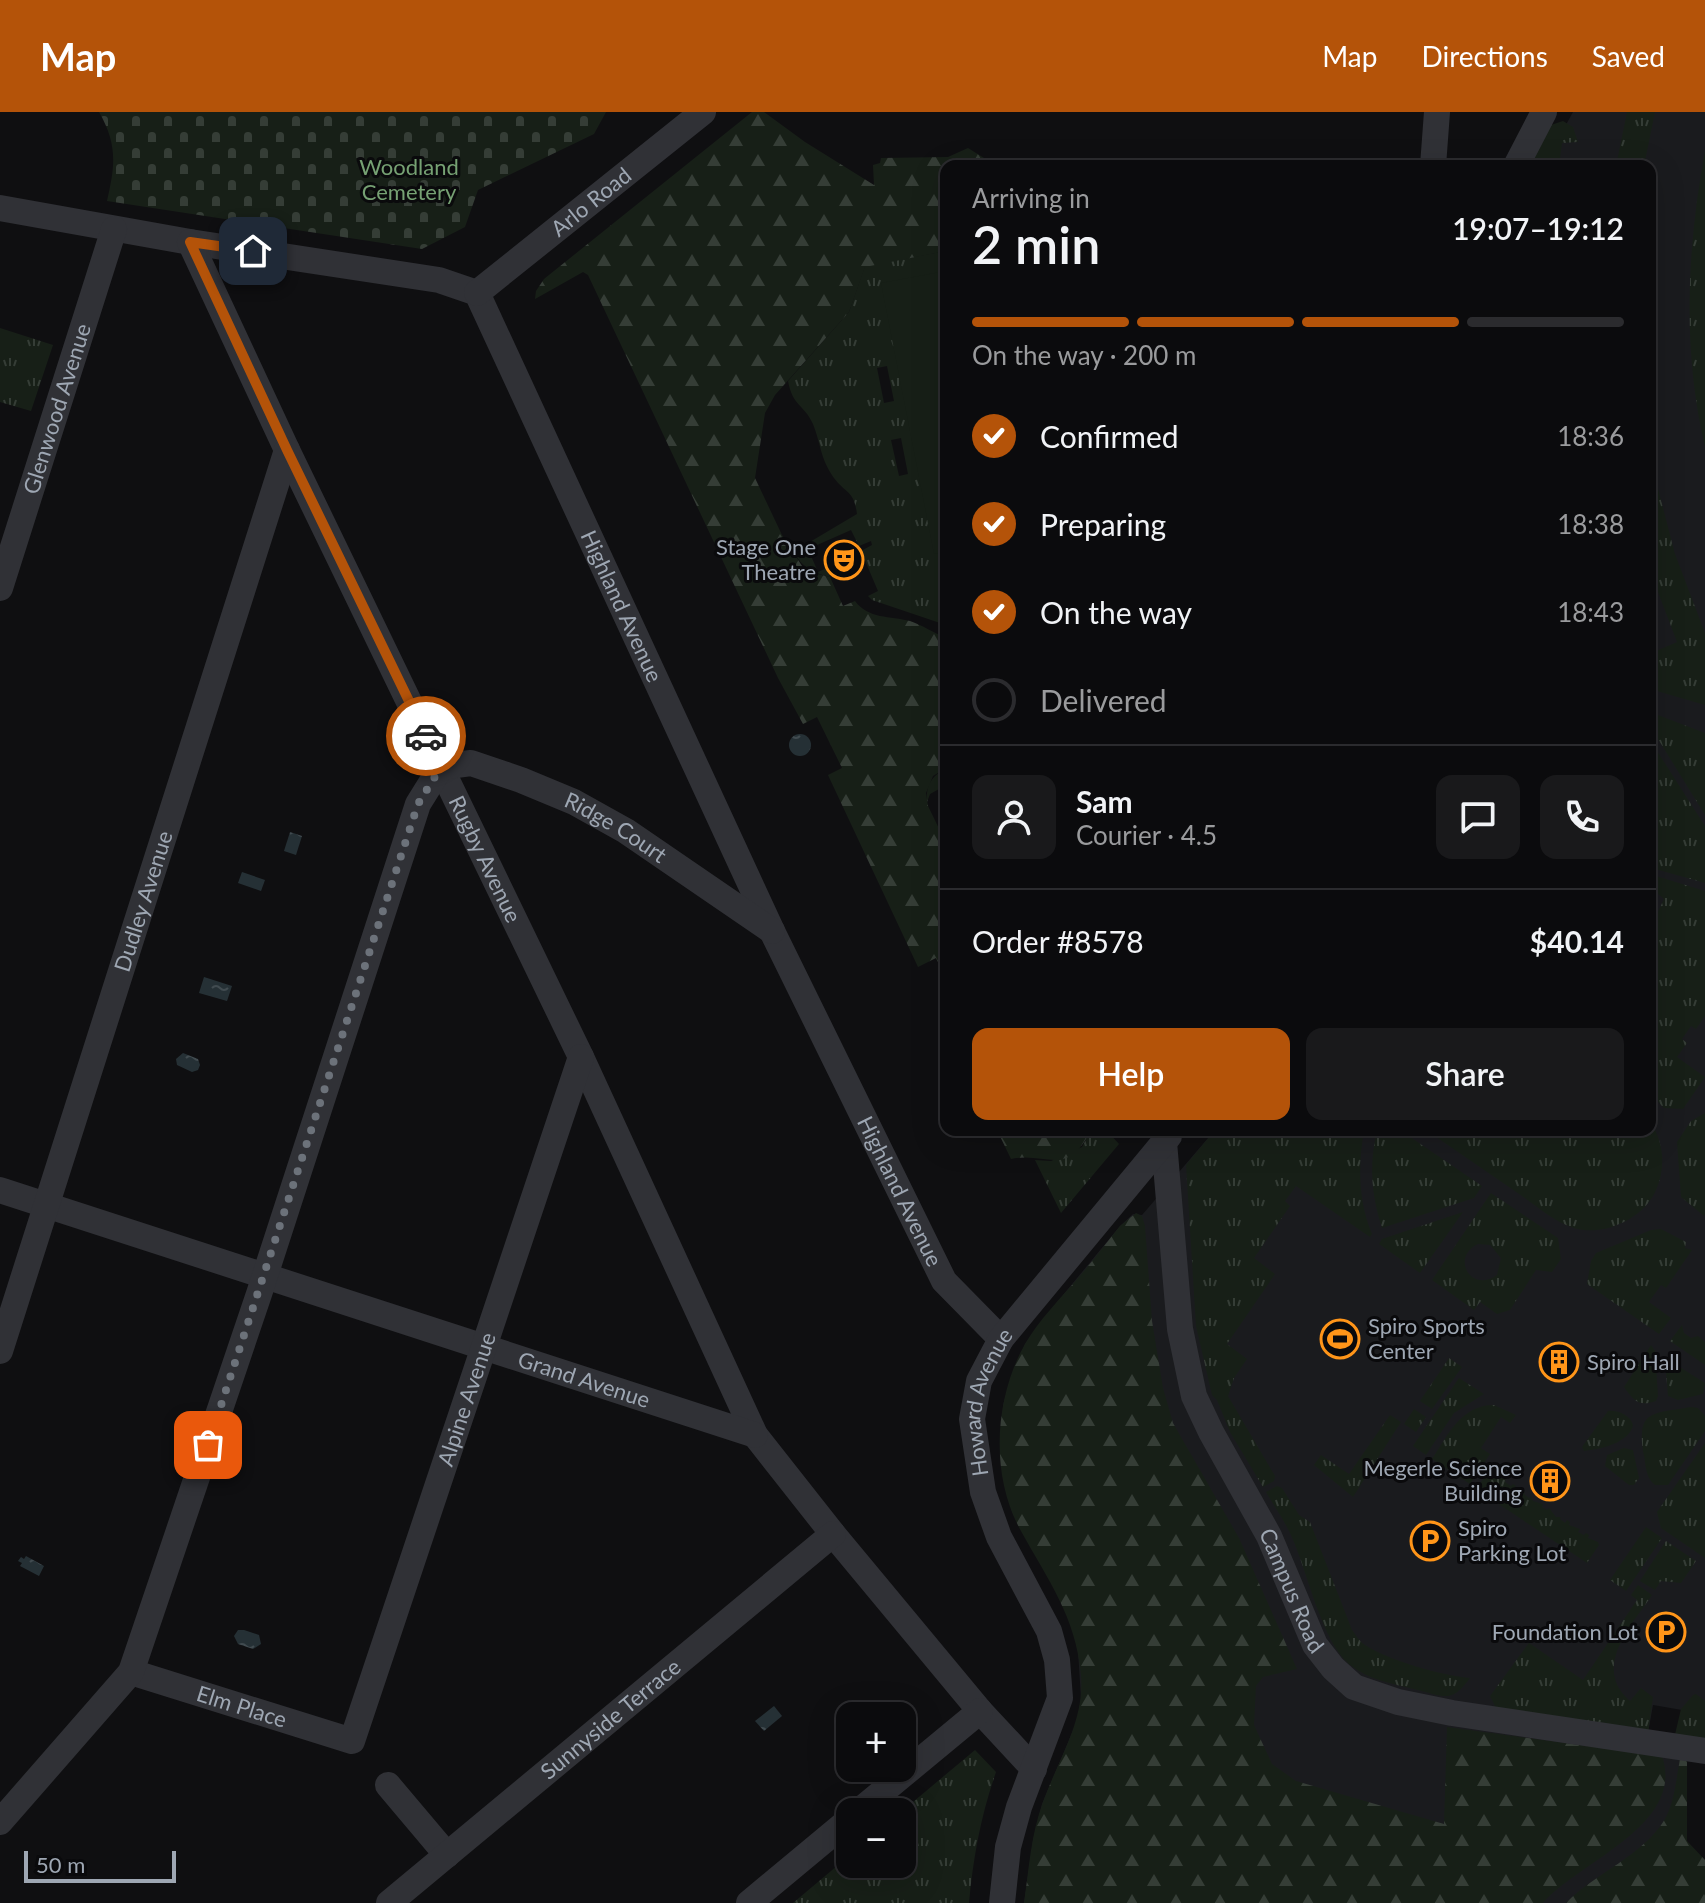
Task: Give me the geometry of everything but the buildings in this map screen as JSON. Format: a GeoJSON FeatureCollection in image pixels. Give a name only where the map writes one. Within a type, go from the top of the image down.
{"type":"FeatureCollection","features":[{"type":"Feature","properties":{"kind":"street","name":"Arlo Road"},"geometry":{"type":"LineString","coordinates":[[477,293],[703,112]]}},
{"type":"Feature","properties":{"kind":"street"},"geometry":{"type":"LineString","coordinates":[[1433,160],[1437,112]]}},
{"type":"Feature","properties":{"kind":"street"},"geometry":{"type":"LineString","coordinates":[[1519,160],[1544,112]]}},
{"type":"Feature","properties":{"kind":"street"},"geometry":{"type":"LineString","coordinates":[[0,208],[190,242],[439,280],[477,293]]}},
{"type":"Feature","properties":{"kind":"street","name":"Glenwood Avenue"},"geometry":{"type":"LineString","coordinates":[[0,588],[114,229]]}},
{"type":"Feature","properties":{"kind":"street","name":"Rugby Avenue"},"geometry":{"type":"LineString","coordinates":[[190,242],[287,450],[581,1057],[755,1435]]}},
{"type":"Feature","properties":{"kind":"street","name":"Highland Avenue"},"geometry":{"type":"LineString","coordinates":[[477,293],[772,931],[944,1281],[1001,1339]]}},
{"type":"Feature","properties":{"kind":"street","name":"Dudley Avenue"},"geometry":{"type":"LineString","coordinates":[[0,1351],[287,450]]}},
{"type":"Feature","properties":{"kind":"street","name":"Ridge Court"},"geometry":{"type":"LineString","coordinates":[[441,767],[471,763],[574,802],[626,831],[772,931]]}},
{"type":"Feature","properties":{"kind":"street"},"geometry":{"type":"LineString","coordinates":[[0,1822],[131,1672],[265,1276],[418,804],[441,767]]}},
{"type":"Feature","properties":{"kind":"street","name":"Alpine Avenue"},"geometry":{"type":"LineString","coordinates":[[352,1741],[581,1057]]}},
{"type":"Feature","properties":{"kind":"street","name":"Howard Avenue"},"geometry":{"type":"LineString","coordinates":[[1002,1903],[1008,1847],[1019,1807],[1060,1698],[1057,1660],[1049,1631],[990,1515],[975,1453],[972,1419],[979,1381],[1001,1339],[1169,1136]]}},
{"type":"Feature","properties":{"kind":"street","name":"Campus Road"},"geometry":{"type":"LineString","coordinates":[[1169,1136],[1180,1329],[1194,1396],[1269,1536],[1315,1645],[1333,1668],[1354,1687],[1398,1702],[1705,1751]]}},
{"type":"Feature","properties":{"kind":"street","name":"Grand Avenue"},"geometry":{"type":"LineString","coordinates":[[0,1190],[755,1435]]}},
{"type":"Feature","properties":{"kind":"street"},"geometry":{"type":"LineString","coordinates":[[755,1435],[980,1711],[1034,1769]]}},
{"type":"Feature","properties":{"kind":"street","name":"Sunnyside Terrace"},"geometry":{"type":"LineString","coordinates":[[389,1903],[833,1534]]}},
{"type":"Feature","properties":{"kind":"street","name":"Elm Place"},"geometry":{"type":"LineString","coordinates":[[131,1672],[352,1741]]}},
{"type":"Feature","properties":{"kind":"street"},"geometry":{"type":"LineString","coordinates":[[875,1798],[980,1711]]}},
{"type":"Feature","properties":{"kind":"street"},"geometry":{"type":"LineString","coordinates":[[388,1785],[447,1855]]}},
{"type":"Feature","properties":{"kind":"street"},"geometry":{"type":"LineString","coordinates":[[749,1903],[836,1831]]}},
{"type":"Feature","properties":{"kind":"shaded area"},"geometry":{"type":"Polygon","coordinates":[[[1573,112],[1705,112],[1705,1714],[1653,1705],[1648,1733],[1549,1740],[1687,1759],[1686,1860],[1695,1903],[1024,1903],[1033,1840],[1042,1804],[1077,1721],[1081,1699],[1078,1651],[1072,1627],[1060,1598],[1012,1512],[1001,1461],[1003,1405],[1011,1377],[1025,1344],[1049,1312],[1120,1226],[1133,1214],[1142,1215],[1210,1136],[1656,1136],[1656,160],[1546,160],[1573,112]]]}},
{"type":"Feature","properties":{"kind":"green space","name":"Woodland Cemetery"},"geometry":{"type":"Polygon","coordinates":[[[99,112],[606,112],[594,134],[478,190],[465,227],[422,249],[107,201],[113,156],[109,135],[99,112]]]}},
{"type":"Feature","properties":{"kind":"green space"},"geometry":{"type":"Polygon","coordinates":[[[752,112],[764,112],[874,185],[873,165],[880,163],[881,158],[948,157],[968,148],[986,160],[940,160],[940,252],[865,267],[849,312],[775,395],[765,413],[755,478],[782,535],[802,566],[813,573],[830,577],[843,606],[855,601],[873,614],[910,621],[940,635],[940,772],[933,776],[926,793],[928,806],[940,831],[940,966],[936,958],[918,967],[828,775],[842,768],[817,717],[803,724],[778,678],[588,275],[583,272],[535,299],[544,279],[752,112]]]}},
{"type":"Feature","properties":{"kind":"green space"},"geometry":{"type":"Polygon","coordinates":[[[1627,112],[1655,112],[1645,160],[1617,160],[1627,112]]]}},
{"type":"Feature","properties":{"kind":"green space"},"geometry":{"type":"Polygon","coordinates":[[[1563,121],[1573,127],[1578,142],[1562,143],[1560,160],[1532,160],[1551,125],[1563,121]]]}},
{"type":"Feature","properties":{"kind":"green space"},"geometry":{"type":"Polygon","coordinates":[[[1705,151],[1705,447],[1693,374],[1690,299],[1694,224],[1705,151]]]}},
{"type":"Feature","properties":{"kind":"green space"},"geometry":{"type":"Polygon","coordinates":[[[940,252],[940,623],[868,596],[878,591],[861,551],[872,545],[871,541],[859,546],[851,530],[808,549],[818,572],[827,568],[830,577],[808,569],[793,552],[857,514],[852,496],[829,471],[813,424],[793,396],[788,381],[849,312],[865,266],[940,252]],[[887,366],[877,368],[884,403],[894,401],[887,366]],[[901,438],[891,440],[899,476],[908,474],[901,438]]]}},
{"type":"Feature","properties":{"kind":"green space"},"geometry":{"type":"Polygon","coordinates":[[[940,272],[940,552],[934,554],[881,283],[940,272]]]}},
{"type":"Feature","properties":{"kind":"green space"},"geometry":{"type":"Polygon","coordinates":[[[0,328],[53,345],[31,411],[0,402],[0,328]]]}},
{"type":"Feature","properties":{"kind":"green space"},"geometry":{"type":"Polygon","coordinates":[[[1656,481],[1675,554],[1705,633],[1705,705],[1656,691],[1656,651],[1677,642],[1656,587],[1656,481]]]}},
{"type":"Feature","properties":{"kind":"green space"},"geometry":{"type":"Polygon","coordinates":[[[1656,714],[1705,733],[1705,815],[1656,736],[1656,714]]]}},
{"type":"Feature","properties":{"kind":"green space"},"geometry":{"type":"Polygon","coordinates":[[[1656,749],[1705,826],[1705,883],[1656,870],[1656,749]]]}},
{"type":"Feature","properties":{"kind":"green space"},"geometry":{"type":"Polygon","coordinates":[[[940,773],[940,788],[930,794],[927,802],[930,782],[940,773]]]}},
{"type":"Feature","properties":{"kind":"green space"},"geometry":{"type":"Polygon","coordinates":[[[1656,876],[1705,891],[1705,1016],[1696,1029],[1691,1026],[1682,1039],[1687,1043],[1677,1057],[1705,1077],[1683,1109],[1664,1108],[1656,1100],[1656,916],[1664,899],[1656,893],[1656,876]]]}},
{"type":"Feature","properties":{"kind":"green space"},"geometry":{"type":"Polygon","coordinates":[[[1705,1113],[1704,1216],[1681,1197],[1677,1142],[1691,1121],[1705,1113]]]}},
{"type":"Feature","properties":{"kind":"green space"},"geometry":{"type":"Polygon","coordinates":[[[1656,1134],[1662,1155],[1661,1173],[1656,1190],[1642,1209],[1621,1223],[1597,1230],[1574,1228],[1553,1218],[1435,1136],[1656,1134]]]}},
{"type":"Feature","properties":{"kind":"green space"},"geometry":{"type":"Polygon","coordinates":[[[1000,1136],[1087,1136],[1073,1154],[1064,1159],[1011,1159],[1000,1136]]]}},
{"type":"Feature","properties":{"kind":"green space"},"geometry":{"type":"Polygon","coordinates":[[[1088,1136],[1112,1136],[1119,1144],[1061,1213],[1035,1160],[1051,1161],[1082,1147],[1088,1136]]]}},
{"type":"Feature","properties":{"kind":"green space"},"geometry":{"type":"Polygon","coordinates":[[[1210,1136],[1363,1136],[1360,1183],[1372,1234],[1370,1237],[1296,1186],[1285,1201],[1290,1206],[1254,1258],[1275,1274],[1227,1344],[1247,1359],[1234,1378],[1228,1396],[1275,1476],[1274,1481],[1263,1487],[1212,1395],[1196,1326],[1186,1165],[1210,1136]]]}},
{"type":"Feature","properties":{"kind":"green space"},"geometry":{"type":"Polygon","coordinates":[[[1376,1136],[1409,1136],[1482,1186],[1474,1198],[1382,1228],[1372,1179],[1376,1136]]]}},
{"type":"Feature","properties":{"kind":"green space"},"geometry":{"type":"Polygon","coordinates":[[[1491,1193],[1558,1238],[1561,1259],[1552,1272],[1536,1270],[1510,1310],[1497,1314],[1480,1302],[1474,1310],[1432,1280],[1491,1193]],[[1478,1244],[1466,1257],[1467,1272],[1472,1277],[1488,1280],[1497,1275],[1501,1258],[1490,1245],[1478,1244]]]}},
{"type":"Feature","properties":{"kind":"green space"},"geometry":{"type":"Polygon","coordinates":[[[1463,1212],[1420,1273],[1379,1244],[1382,1239],[1463,1212]]]}},
{"type":"Feature","properties":{"kind":"green space"},"geometry":{"type":"Polygon","coordinates":[[[1136,1213],[1142,1216],[1145,1226],[1152,1321],[1163,1388],[1173,1423],[1239,1538],[1297,1669],[1263,1677],[1256,1686],[1254,1725],[1272,1764],[1296,1781],[1444,1824],[1447,1727],[1662,1756],[1665,1780],[1658,1802],[1644,1822],[1543,1903],[1024,1903],[1036,1826],[1075,1724],[1081,1675],[1067,1617],[1021,1531],[1004,1486],[1000,1462],[1002,1413],[1015,1366],[1031,1335],[1120,1226],[1136,1213]]]}},
{"type":"Feature","properties":{"kind":"green space"},"geometry":{"type":"Polygon","coordinates":[[[1661,1229],[1686,1242],[1685,1248],[1692,1250],[1666,1288],[1661,1285],[1649,1302],[1671,1318],[1659,1334],[1587,1284],[1591,1261],[1596,1253],[1651,1230],[1661,1229]]]}},
{"type":"Feature","properties":{"kind":"green space"},"geometry":{"type":"Polygon","coordinates":[[[1682,1325],[1684,1333],[1691,1338],[1698,1336],[1705,1342],[1705,1365],[1670,1341],[1682,1325]]]}},
{"type":"Feature","properties":{"kind":"green space"},"geometry":{"type":"Polygon","coordinates":[[[1651,1345],[1655,1351],[1658,1396],[1656,1401],[1641,1403],[1624,1387],[1651,1345]]]}},
{"type":"Feature","properties":{"kind":"green space"},"geometry":{"type":"Polygon","coordinates":[[[1449,1358],[1462,1367],[1432,1409],[1420,1401],[1449,1358]]]}},
{"type":"Feature","properties":{"kind":"green space"},"geometry":{"type":"Polygon","coordinates":[[[1672,1366],[1678,1366],[1705,1383],[1703,1394],[1678,1400],[1668,1396],[1666,1372],[1672,1366]]]}},
{"type":"Feature","properties":{"kind":"green space"},"geometry":{"type":"Polygon","coordinates":[[[1459,1378],[1484,1394],[1454,1413],[1426,1455],[1413,1446],[1459,1378]]]}},
{"type":"Feature","properties":{"kind":"green space"},"geometry":{"type":"Polygon","coordinates":[[[1494,1405],[1516,1415],[1510,1423],[1501,1417],[1481,1448],[1490,1454],[1470,1484],[1432,1459],[1464,1416],[1483,1406],[1494,1405]]]}},
{"type":"Feature","properties":{"kind":"green space"},"geometry":{"type":"Polygon","coordinates":[[[1698,1408],[1705,1416],[1705,1431],[1668,1485],[1655,1485],[1648,1476],[1644,1456],[1642,1430],[1645,1422],[1657,1413],[1698,1408]]]}},
{"type":"Feature","properties":{"kind":"green space"},"geometry":{"type":"Polygon","coordinates":[[[1414,1409],[1426,1417],[1416,1432],[1404,1424],[1414,1409]]]}},
{"type":"Feature","properties":{"kind":"green space"},"geometry":{"type":"Polygon","coordinates":[[[1608,1411],[1620,1412],[1629,1418],[1633,1425],[1630,1431],[1620,1441],[1584,1451],[1582,1447],[1608,1411]]]}},
{"type":"Feature","properties":{"kind":"green space"},"geometry":{"type":"Polygon","coordinates":[[[1390,1415],[1401,1422],[1353,1497],[1314,1465],[1321,1455],[1349,1474],[1390,1415]]]}},
{"type":"Feature","properties":{"kind":"green space"},"geometry":{"type":"Polygon","coordinates":[[[1705,1443],[1705,1558],[1661,1528],[1657,1512],[1705,1443]]]}},
{"type":"Feature","properties":{"kind":"green space"},"geometry":{"type":"Polygon","coordinates":[[[1624,1448],[1633,1450],[1639,1478],[1634,1485],[1629,1485],[1605,1466],[1607,1455],[1624,1448]]]}},
{"type":"Feature","properties":{"kind":"green space"},"geometry":{"type":"Polygon","coordinates":[[[1489,1471],[1494,1471],[1496,1476],[1506,1479],[1505,1482],[1525,1492],[1529,1498],[1531,1496],[1533,1501],[1543,1504],[1542,1507],[1547,1510],[1549,1508],[1556,1517],[1561,1517],[1565,1523],[1567,1520],[1569,1525],[1580,1529],[1578,1532],[1586,1533],[1588,1538],[1598,1542],[1587,1563],[1476,1489],[1489,1471]]]}},
{"type":"Feature","properties":{"kind":"green space"},"geometry":{"type":"Polygon","coordinates":[[[1277,1486],[1282,1488],[1299,1515],[1310,1522],[1352,1630],[1359,1640],[1401,1662],[1470,1678],[1458,1691],[1442,1696],[1382,1681],[1356,1669],[1339,1653],[1323,1622],[1291,1535],[1266,1492],[1277,1486]]]}},
{"type":"Feature","properties":{"kind":"green space"},"geometry":{"type":"Polygon","coordinates":[[[1646,1527],[1662,1538],[1626,1591],[1610,1580],[1646,1527]]]}},
{"type":"Feature","properties":{"kind":"green space"},"geometry":{"type":"Polygon","coordinates":[[[1666,1541],[1696,1561],[1681,1583],[1661,1581],[1655,1590],[1640,1581],[1666,1541]]]}},
{"type":"Feature","properties":{"kind":"green space"},"geometry":{"type":"Polygon","coordinates":[[[1638,1585],[1652,1595],[1619,1647],[1614,1675],[1619,1688],[1630,1701],[1641,1688],[1653,1697],[1648,1733],[1496,1708],[1490,1696],[1529,1643],[1583,1680],[1637,1600],[1631,1595],[1638,1585]]]}},
{"type":"Feature","properties":{"kind":"green space"},"geometry":{"type":"Polygon","coordinates":[[[1696,1694],[1705,1701],[1705,1742],[1674,1739],[1681,1709],[1696,1694]]]}},
{"type":"Feature","properties":{"kind":"green space"},"geometry":{"type":"Polygon","coordinates":[[[975,1750],[996,1772],[978,1837],[969,1903],[793,1903],[836,1867],[836,1878],[916,1878],[916,1799],[975,1750]]]}},
{"type":"Feature","properties":{"kind":"green space"},"geometry":{"type":"Polygon","coordinates":[[[1680,1759],[1687,1759],[1687,1841],[1705,1860],[1705,1903],[1566,1903],[1632,1854],[1656,1832],[1671,1805],[1680,1759]]]}},
{"type":"Feature","properties":{"kind":"water"},"geometry":{"type":"Polygon","coordinates":[[[800,734],[808,737],[811,745],[808,753],[800,756],[792,753],[789,745],[792,737],[800,734]]]}},
{"type":"Feature","properties":{"kind":"water"},"geometry":{"type":"Polygon","coordinates":[[[290,832],[302,836],[296,855],[284,851],[290,832]]]}},
{"type":"Feature","properties":{"kind":"water"},"geometry":{"type":"Polygon","coordinates":[[[242,872],[265,880],[261,891],[238,883],[242,872]]]}},
{"type":"Feature","properties":{"kind":"water"},"geometry":{"type":"Polygon","coordinates":[[[204,977],[232,986],[227,1001],[199,993],[204,977]]]}},
{"type":"Feature","properties":{"kind":"water"},"geometry":{"type":"Polygon","coordinates":[[[183,1053],[198,1059],[198,1070],[192,1072],[177,1065],[176,1059],[183,1053]]]}},
{"type":"Feature","properties":{"kind":"water"},"geometry":{"type":"Polygon","coordinates":[[[26,1556],[44,1566],[39,1576],[20,1566],[22,1563],[18,1561],[26,1556]]]}},
{"type":"Feature","properties":{"kind":"water"},"geometry":{"type":"Polygon","coordinates":[[[238,1630],[259,1635],[261,1644],[253,1649],[238,1644],[234,1636],[238,1630]]]}},
{"type":"Feature","properties":{"kind":"water"},"geometry":{"type":"Polygon","coordinates":[[[774,1706],[782,1716],[764,1731],[755,1721],[774,1706]]]}},
{"type":"Feature","properties":{"kind":"way so far"},"geometry":{"type":"LineString","coordinates":[[208,1445],[418,804],[441,767],[426,736]]}},
{"type":"Feature","properties":{"kind":"place","name":"Stage One Theatre"},"geometry":{"type":"Point","coordinates":[844,560]}},
{"type":"Feature","properties":{"kind":"place","name":"Spiro Sports Center"},"geometry":{"type":"Point","coordinates":[1340,1339]}},
{"type":"Feature","properties":{"kind":"place","name":"Spiro Hall"},"geometry":{"type":"Point","coordinates":[1559,1362]}},
{"type":"Feature","properties":{"kind":"place","name":"Megerle Science Building"},"geometry":{"type":"Point","coordinates":[1550,1481]}},
{"type":"Feature","properties":{"kind":"place","name":"Spiro Parking Lot"},"geometry":{"type":"Point","coordinates":[1430,1541]}},
{"type":"Feature","properties":{"kind":"place","name":"Foundation Lot"},"geometry":{"type":"Point","coordinates":[1666,1632]}},
{"type":"Feature","properties":{"kind":"route"},"geometry":{"type":"LineString","coordinates":[[253,251],[190,242],[426,736]]}}]}
